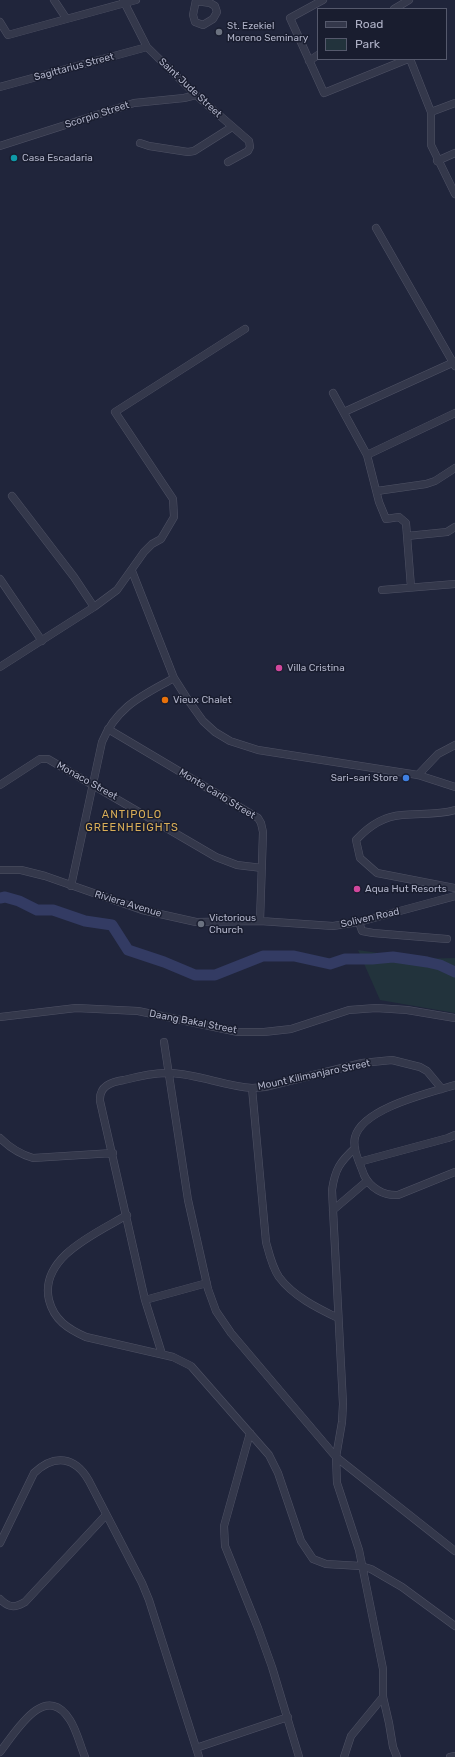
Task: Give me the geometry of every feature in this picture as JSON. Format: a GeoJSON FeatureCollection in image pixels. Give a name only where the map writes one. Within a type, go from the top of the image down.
{"type":"FeatureCollection","features":[{"type":"Feature","properties":{"kind":"street"},"geometry":{"type":"LineString","coordinates":[[54,0],[66,18]]}},
{"type":"Feature","properties":{"kind":"street"},"geometry":{"type":"LineString","coordinates":[[0,22],[8,35],[124,2],[136,0]]}},
{"type":"Feature","properties":{"kind":"street"},"geometry":{"type":"LineString","coordinates":[[323,0],[290,18],[324,93],[406,60]]}},
{"type":"Feature","properties":{"kind":"street"},"geometry":{"type":"LineString","coordinates":[[396,8],[410,0]]}},
{"type":"Feature","properties":{"kind":"street","name":"Saint Jude Street"},"geometry":{"type":"LineString","coordinates":[[124,2],[147,47],[196,95],[249,141],[250,147],[248,151],[228,162]]}},
{"type":"Feature","properties":{"kind":"street","name":"Sagittarius Street"},"geometry":{"type":"LineString","coordinates":[[0,87],[147,47]]}},
{"type":"Feature","properties":{"kind":"street"},"geometry":{"type":"LineString","coordinates":[[309,61],[317,56]]}},
{"type":"Feature","properties":{"kind":"street"},"geometry":{"type":"LineString","coordinates":[[409,60],[432,112],[431,145],[437,161],[455,194]]}},
{"type":"Feature","properties":{"kind":"street","name":"Scorpio Street"},"geometry":{"type":"LineString","coordinates":[[0,146],[134,103],[184,98],[196,95]]}},
{"type":"Feature","properties":{"kind":"street"},"geometry":{"type":"LineString","coordinates":[[432,112],[455,103]]}},
{"type":"Feature","properties":{"kind":"street"},"geometry":{"type":"LineString","coordinates":[[140,143],[149,146],[188,152],[194,151],[232,127]]}},
{"type":"Feature","properties":{"kind":"street"},"geometry":{"type":"LineString","coordinates":[[437,161],[455,153]]}},
{"type":"Feature","properties":{"kind":"street"},"geometry":{"type":"LineString","coordinates":[[344,412],[454,363],[376,228]]}},
{"type":"Feature","properties":{"kind":"street"},"geometry":{"type":"LineString","coordinates":[[0,667],[94,607],[117,590],[132,571],[144,552],[152,544],[161,539],[174,517],[173,499],[115,412],[245,329]]}},
{"type":"Feature","properties":{"kind":"street"},"geometry":{"type":"LineString","coordinates":[[333,393],[367,455],[379,502],[386,519],[399,517],[406,523],[411,587]]}},
{"type":"Feature","properties":{"kind":"street"},"geometry":{"type":"LineString","coordinates":[[367,455],[455,413]]}},
{"type":"Feature","properties":{"kind":"street"},"geometry":{"type":"LineString","coordinates":[[377,491],[426,484],[434,481],[455,468]]}},
{"type":"Feature","properties":{"kind":"street"},"geometry":{"type":"LineString","coordinates":[[12,496],[74,577],[94,607]]}},
{"type":"Feature","properties":{"kind":"street"},"geometry":{"type":"LineString","coordinates":[[407,536],[448,532],[455,527]]}},
{"type":"Feature","properties":{"kind":"street"},"geometry":{"type":"LineString","coordinates":[[132,571],[174,678],[203,721],[215,732],[230,741],[258,750],[418,775],[455,787]]}},
{"type":"Feature","properties":{"kind":"street"},"geometry":{"type":"LineString","coordinates":[[0,579],[42,641]]}},
{"type":"Feature","properties":{"kind":"street"},"geometry":{"type":"LineString","coordinates":[[382,590],[455,584]]}},
{"type":"Feature","properties":{"kind":"street"},"geometry":{"type":"LineString","coordinates":[[71,886],[102,742],[108,729],[120,712],[138,699],[174,678]]}},
{"type":"Feature","properties":{"kind":"street","name":"Monte Carlo Street"},"geometry":{"type":"LineString","coordinates":[[108,729],[258,818],[263,832],[260,921]]}},
{"type":"Feature","properties":{"kind":"street"},"geometry":{"type":"LineString","coordinates":[[418,775],[438,754],[455,745]]}},
{"type":"Feature","properties":{"kind":"street","name":"Monaco Street"},"geometry":{"type":"LineString","coordinates":[[0,786],[44,758],[216,857],[237,865],[262,868]]}},
{"type":"Feature","properties":{"kind":"street"},"geometry":{"type":"LineString","coordinates":[[455,810],[441,814],[401,815],[368,827],[356,840],[360,858],[377,873],[455,888]]}},
{"type":"Feature","properties":{"kind":"street","name":"Riviera Avenue"},"geometry":{"type":"LineString","coordinates":[[0,870],[21,870],[45,876],[142,910],[196,922],[260,921]]}},
{"type":"Feature","properties":{"kind":"street","name":"Soliven Road"},"geometry":{"type":"LineString","coordinates":[[260,921],[333,926],[359,922],[455,896]]}},
{"type":"Feature","properties":{"kind":"street"},"geometry":{"type":"LineString","coordinates":[[359,922],[362,931],[446,938]]}},
{"type":"Feature","properties":{"kind":"street","name":"Daang Bakal Street"},"geometry":{"type":"LineString","coordinates":[[0,1016],[76,1008],[130,1011],[160,1015],[238,1032],[264,1032],[291,1029],[349,1010],[376,1008],[407,1010],[455,1018]]}},
{"type":"Feature","properties":{"kind":"street"},"geometry":{"type":"LineString","coordinates":[[164,1042],[188,1200],[207,1283],[216,1311],[231,1332],[336,1457],[455,1551]]}},
{"type":"Feature","properties":{"kind":"street","name":"Mount Kilimanjaro Street"},"geometry":{"type":"LineString","coordinates":[[112,1154],[100,1101],[101,1091],[113,1082],[143,1075],[169,1072],[252,1088],[265,1087],[362,1063],[392,1060],[420,1067],[427,1071],[442,1089]]}},
{"type":"Feature","properties":{"kind":"street"},"geometry":{"type":"LineString","coordinates":[[455,1085],[379,1111],[367,1119],[358,1130],[355,1138],[355,1148],[367,1181],[375,1189],[391,1195],[398,1195],[455,1172]]}},
{"type":"Feature","properties":{"kind":"street"},"geometry":{"type":"LineString","coordinates":[[252,1088],[266,1242],[271,1261],[278,1276],[290,1290],[320,1310],[338,1318]]}},
{"type":"Feature","properties":{"kind":"street"},"geometry":{"type":"LineString","coordinates":[[359,1162],[455,1135]]}},
{"type":"Feature","properties":{"kind":"street"},"geometry":{"type":"LineString","coordinates":[[0,1138],[21,1154],[33,1158],[112,1154],[145,1300],[162,1354]]}},
{"type":"Feature","properties":{"kind":"street"},"geometry":{"type":"LineString","coordinates":[[355,1148],[341,1161],[334,1175],[332,1190],[343,1404],[342,1422],[336,1457],[337,1483],[359,1550],[361,1566],[383,1669],[383,1696],[390,1723],[393,1747],[397,1757]]}},
{"type":"Feature","properties":{"kind":"street"},"geometry":{"type":"LineString","coordinates":[[333,1210],[367,1181]]}},
{"type":"Feature","properties":{"kind":"street"},"geometry":{"type":"LineString","coordinates":[[127,1215],[74,1248],[63,1256],[56,1265],[48,1285],[48,1297],[51,1309],[56,1317],[64,1325],[86,1337],[162,1354],[182,1361],[198,1373],[263,1446],[274,1463],[301,1541],[313,1559],[326,1564],[361,1566],[402,1587],[455,1626]]}},
{"type":"Feature","properties":{"kind":"street"},"geometry":{"type":"LineString","coordinates":[[145,1300],[207,1283]]}},
{"type":"Feature","properties":{"kind":"street"},"geometry":{"type":"LineString","coordinates":[[250,1433],[224,1526],[225,1546],[258,1628],[288,1717],[299,1757]]}},
{"type":"Feature","properties":{"kind":"street"},"geometry":{"type":"LineString","coordinates":[[0,1543],[34,1473],[41,1466],[50,1462],[61,1460],[71,1462],[79,1466],[87,1477],[142,1583],[149,1600],[199,1757]]}},
{"type":"Feature","properties":{"kind":"street"},"geometry":{"type":"LineString","coordinates":[[0,1599],[7,1606],[12,1607],[18,1606],[25,1602],[106,1515]]}},
{"type":"Feature","properties":{"kind":"street"},"geometry":{"type":"LineString","coordinates":[[344,1757],[351,1736],[383,1696]]}},
{"type":"Feature","properties":{"kind":"street"},"geometry":{"type":"LineString","coordinates":[[0,1752],[31,1713],[38,1708],[54,1707],[60,1708],[70,1720],[85,1757]]}},
{"type":"Feature","properties":{"kind":"street"},"geometry":{"type":"LineString","coordinates":[[196,1748],[288,1717]]}},
{"type":"Feature","properties":{"kind":"street"},"geometry":{"type":"LineString","coordinates":[[450,1757],[455,1756]]}},
{"type":"Feature","properties":{"kind":"green space"},"geometry":{"type":"Polygon","coordinates":[[[358,950],[417,959],[455,958],[455,1013],[380,1000],[358,950]]]}},
{"type":"Feature","properties":{"kind":"waterway"},"geometry":{"type":"LineString","coordinates":[[0,898],[5,897],[19,901],[37,910],[53,910],[85,921],[112,925],[128,950],[164,962],[195,975],[215,975],[263,956],[294,956],[330,964],[345,959],[393,957],[440,965],[455,972]]}},
{"type":"Feature","properties":{"kind":"place","name":"St. Ezekiel Moreno Seminary"},"geometry":{"type":"Point","coordinates":[219,32]}},
{"type":"Feature","properties":{"kind":"place","name":"Casa Escadaria"},"geometry":{"type":"Point","coordinates":[14,158]}},
{"type":"Feature","properties":{"kind":"place","name":"Villa Cristina"},"geometry":{"type":"Point","coordinates":[279,668]}},
{"type":"Feature","properties":{"kind":"place","name":"Vieux Chalet"},"geometry":{"type":"Point","coordinates":[165,700]}},
{"type":"Feature","properties":{"kind":"place","name":"Sari-sari Store"},"geometry":{"type":"Point","coordinates":[406,778]}},
{"type":"Feature","properties":{"kind":"place","name":"Aqua Hut Resorts"},"geometry":{"type":"Point","coordinates":[357,889]}},
{"type":"Feature","properties":{"kind":"place","name":"Victorious Church"},"geometry":{"type":"Point","coordinates":[201,924]}},
{"type":"Feature","properties":{"kind":"district","name":"ANTIPOLO GREENHEIGHTS"},"geometry":{"type":"Point","coordinates":[132,821]}}]}
